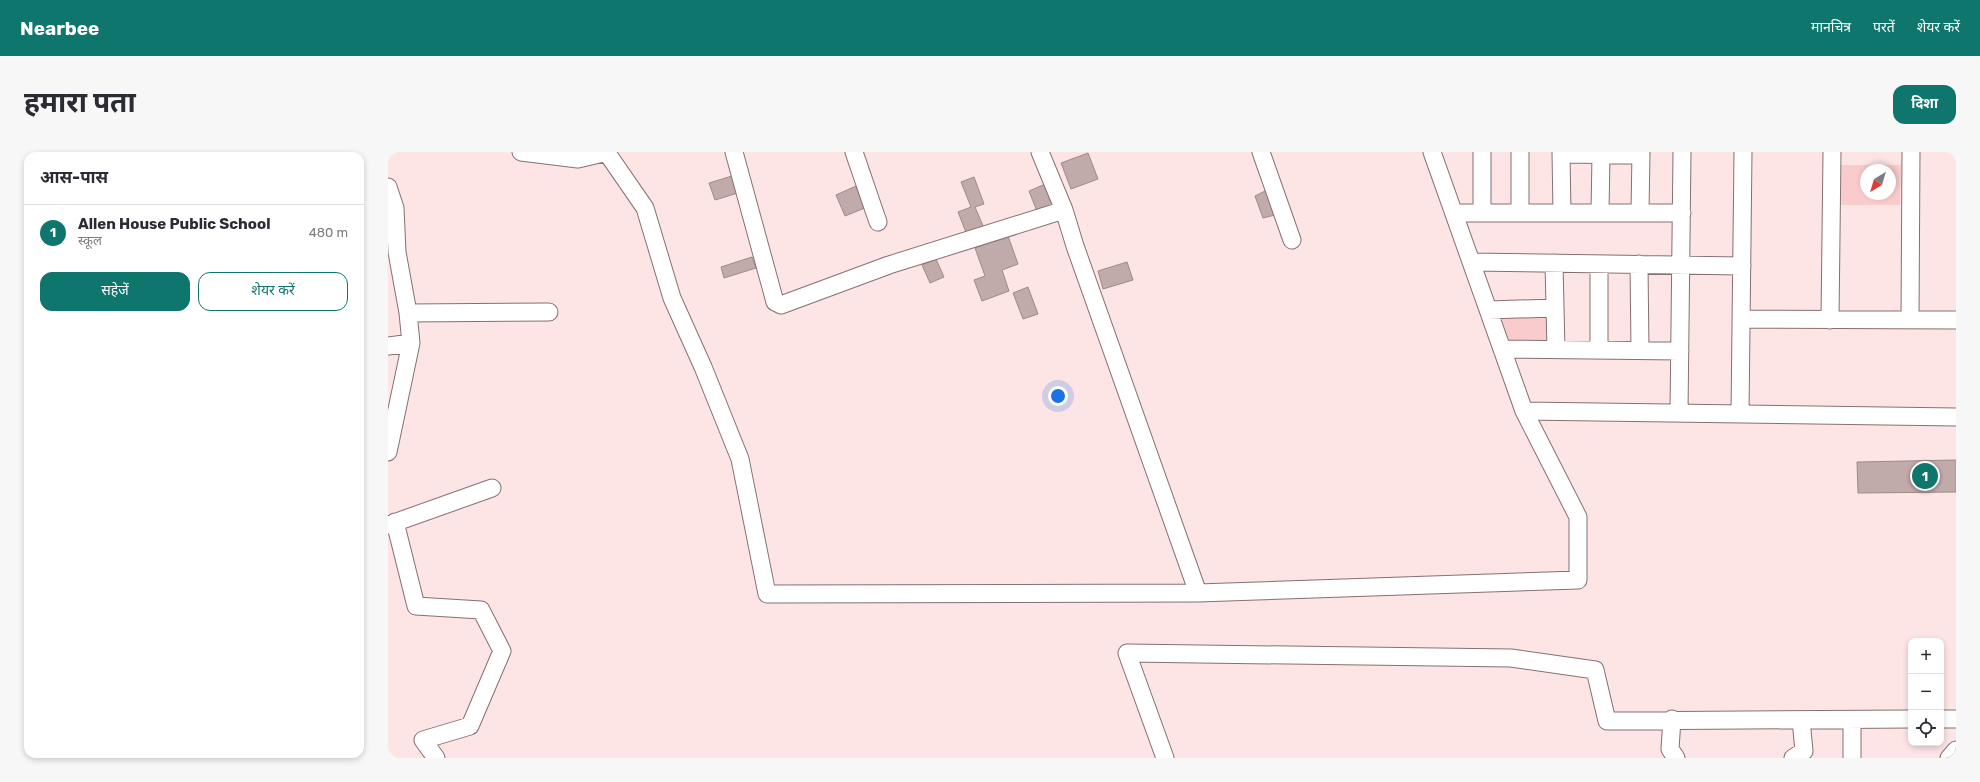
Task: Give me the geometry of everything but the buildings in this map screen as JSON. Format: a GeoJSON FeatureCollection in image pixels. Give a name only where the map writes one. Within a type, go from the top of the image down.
{"type":"FeatureCollection","features":[{"type":"Feature","properties":{"kind":"street"},"geometry":{"type":"LineString","coordinates":[[521,152],[578,159],[607,152],[645,208],[672,298],[703,367],[740,459],[767,594],[1198,593],[1578,580],[1578,517],[1524,411],[1432,152]]}},
{"type":"Feature","properties":{"kind":"street"},"geometry":{"type":"LineString","coordinates":[[734,152],[775,302],[781,305],[889,265],[1064,210]]}},
{"type":"Feature","properties":{"kind":"street"},"geometry":{"type":"LineString","coordinates":[[854,152],[878,222]]}},
{"type":"Feature","properties":{"kind":"street"},"geometry":{"type":"LineString","coordinates":[[1040,152],[1064,210],[1075,246],[1198,593]]}},
{"type":"Feature","properties":{"kind":"street"},"geometry":{"type":"LineString","coordinates":[[1261,152],[1292,240]]}},
{"type":"Feature","properties":{"kind":"street"},"geometry":{"type":"LineString","coordinates":[[1482,152],[1482,213]]}},
{"type":"Feature","properties":{"kind":"street"},"geometry":{"type":"LineString","coordinates":[[1520,152],[1520,213]]}},
{"type":"Feature","properties":{"kind":"street"},"geometry":{"type":"LineString","coordinates":[[1679,413],[1682,152]]}},
{"type":"Feature","properties":{"kind":"street"},"geometry":{"type":"LineString","coordinates":[[1740,414],[1743,152]]}},
{"type":"Feature","properties":{"kind":"street"},"geometry":{"type":"LineString","coordinates":[[1830,320],[1832,152]]}},
{"type":"Feature","properties":{"kind":"street"},"geometry":{"type":"LineString","coordinates":[[1910,320],[1911,152]]}},
{"type":"Feature","properties":{"kind":"street"},"geometry":{"type":"LineString","coordinates":[[1562,213],[1561,153],[1601,155],[1641,154],[1640,213]]}},
{"type":"Feature","properties":{"kind":"street"},"geometry":{"type":"LineString","coordinates":[[1600,213],[1601,155]]}},
{"type":"Feature","properties":{"kind":"street"},"geometry":{"type":"LineString","coordinates":[[388,187],[395,208],[397,252],[408,313],[411,344],[389,441]]}},
{"type":"Feature","properties":{"kind":"street"},"geometry":{"type":"LineString","coordinates":[[1454,213],[1682,213]]}},
{"type":"Feature","properties":{"kind":"street"},"geometry":{"type":"LineString","coordinates":[[1471,262],[1742,266]]}},
{"type":"Feature","properties":{"kind":"street"},"geometry":{"type":"LineString","coordinates":[[1554,263],[1556,350]]}},
{"type":"Feature","properties":{"kind":"street"},"geometry":{"type":"LineString","coordinates":[[1599,264],[1599,350]]}},
{"type":"Feature","properties":{"kind":"street"},"geometry":{"type":"LineString","coordinates":[[1639,264],[1640,351]]}},
{"type":"Feature","properties":{"kind":"street"},"geometry":{"type":"LineString","coordinates":[[1488,310],[1555,308]]}},
{"type":"Feature","properties":{"kind":"street"},"geometry":{"type":"LineString","coordinates":[[408,313],[549,312]]}},
{"type":"Feature","properties":{"kind":"street"},"geometry":{"type":"LineString","coordinates":[[1741,319],[1956,320]]}},
{"type":"Feature","properties":{"kind":"street"},"geometry":{"type":"LineString","coordinates":[[388,346],[411,344]]}},
{"type":"Feature","properties":{"kind":"street"},"geometry":{"type":"LineString","coordinates":[[1502,349],[1680,352]]}},
{"type":"Feature","properties":{"kind":"street"},"geometry":{"type":"LineString","coordinates":[[1524,411],[1956,417]]}},
{"type":"Feature","properties":{"kind":"street"},"geometry":{"type":"LineString","coordinates":[[436,758],[423,740],[470,726],[502,651],[481,610],[416,606],[391,524],[492,488]]}},
{"type":"Feature","properties":{"kind":"street"},"geometry":{"type":"LineString","coordinates":[[1165,758],[1127,653],[1511,658],[1595,670],[1607,721],[1672,719],[1908,720]]}},
{"type":"Feature","properties":{"kind":"street"},"geometry":{"type":"LineString","coordinates":[[1672,719],[1670,749],[1676,758]]}},
{"type":"Feature","properties":{"kind":"street"},"geometry":{"type":"LineString","coordinates":[[1944,719],[1956,719]]}},
{"type":"Feature","properties":{"kind":"street"},"geometry":{"type":"LineString","coordinates":[[1793,758],[1804,751],[1801,720]]}},
{"type":"Feature","properties":{"kind":"street"},"geometry":{"type":"LineString","coordinates":[[1852,720],[1852,758]]}},
{"type":"Feature","properties":{"kind":"street"},"geometry":{"type":"LineString","coordinates":[[1949,758],[1956,750]]}},
{"type":"Feature","properties":{"kind":"shaded area"},"geometry":{"type":"Polygon","coordinates":[[[1839,165],[1860,165],[1860,200],[1896,200],[1896,165],[1901,165],[1900,205],[1840,205],[1839,165]]]}},
{"type":"Feature","properties":{"kind":"shaded area"},"geometry":{"type":"Polygon","coordinates":[[[1499,314],[1549,314],[1550,347],[1507,344],[1499,314]]]}},
{"type":"Feature","properties":{"kind":"place","name":"Allen House Public School"},"geometry":{"type":"Point","coordinates":[1925,476]}}]}
